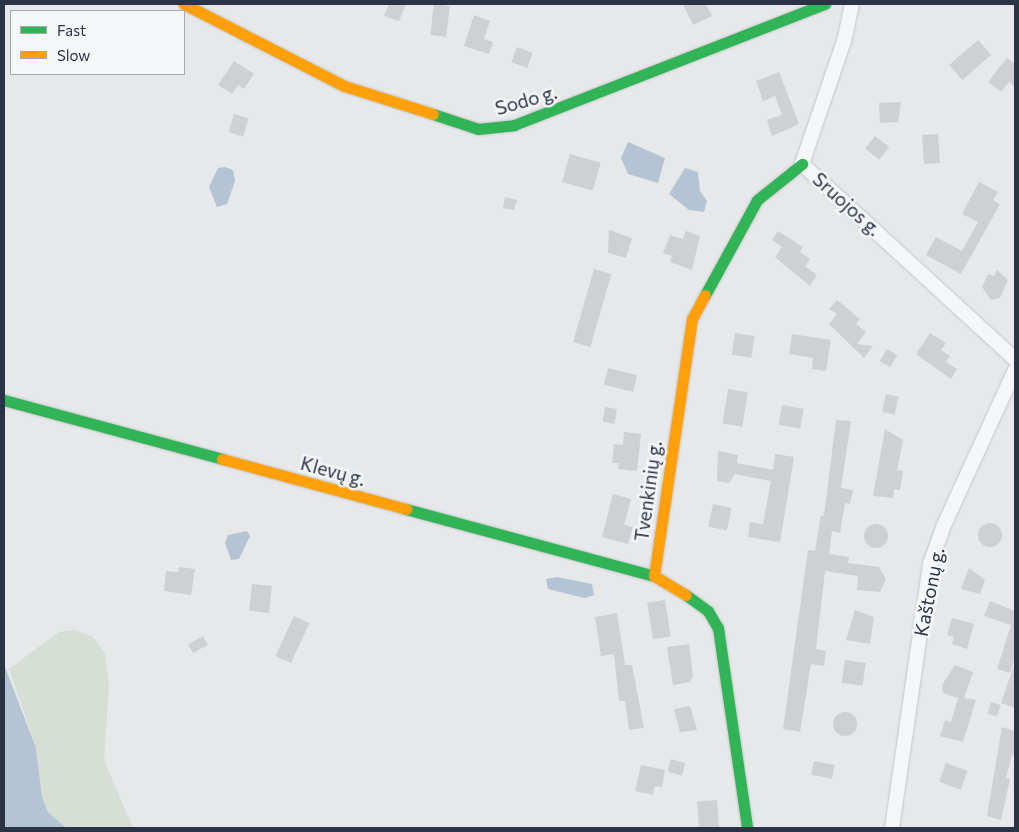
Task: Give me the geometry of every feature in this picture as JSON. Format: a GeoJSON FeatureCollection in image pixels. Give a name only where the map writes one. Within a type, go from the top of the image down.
{"type":"FeatureCollection","features":[{"type":"Feature","properties":{"kind":"street","name":"Sodo g."},"geometry":{"type":"LineString","coordinates":[[184,4],[344,86],[478,129],[514,125],[580,102],[825,4]]}},
{"type":"Feature","properties":{"kind":"street","name":"Sruojos g."},"geometry":{"type":"LineString","coordinates":[[852,4],[844,41],[802,164],[1015,359]]}},
{"type":"Feature","properties":{"kind":"street","name":"Tvenkinių g."},"geometry":{"type":"LineString","coordinates":[[654,576],[692,319],[757,200],[802,164]]}},
{"type":"Feature","properties":{"kind":"street","name":"Kaštonų g."},"geometry":{"type":"LineString","coordinates":[[892,828],[930,564],[944,525],[1015,370]]}},
{"type":"Feature","properties":{"kind":"street","name":"Klevų g."},"geometry":{"type":"LineString","coordinates":[[4,400],[654,576]]}},
{"type":"Feature","properties":{"kind":"street"},"geometry":{"type":"LineString","coordinates":[[654,576],[702,606],[718,628],[747,828]]}},
{"type":"Feature","properties":{"kind":"shaded area"},"geometry":{"type":"Polygon","coordinates":[[[75,630],[93,637],[105,653],[109,684],[104,760],[133,828],[66,828],[48,812],[42,797],[36,748],[9,669],[59,632],[75,630]]]}},
{"type":"Feature","properties":{"kind":"water"},"geometry":{"type":"Polygon","coordinates":[[[628,142],[665,158],[658,183],[628,174],[621,158],[628,142]]]}},
{"type":"Feature","properties":{"kind":"water"},"geometry":{"type":"Polygon","coordinates":[[[225,167],[233,170],[235,181],[227,204],[217,207],[209,187],[218,168],[225,167]]]}},
{"type":"Feature","properties":{"kind":"water"},"geometry":{"type":"Polygon","coordinates":[[[685,168],[698,172],[700,191],[707,201],[704,212],[689,210],[669,194],[685,168]]]}},
{"type":"Feature","properties":{"kind":"water"},"geometry":{"type":"Polygon","coordinates":[[[247,531],[250,536],[239,559],[231,560],[225,543],[228,535],[247,531]]]}},
{"type":"Feature","properties":{"kind":"water"},"geometry":{"type":"Polygon","coordinates":[[[557,577],[592,584],[594,595],[584,598],[548,589],[546,579],[557,577]]]}},
{"type":"Feature","properties":{"kind":"water"},"geometry":{"type":"Polygon","coordinates":[[[4,664],[36,748],[42,797],[48,812],[66,828],[4,828],[4,664]]]}},
{"type":"Feature","properties":{"kind":"building"},"geometry":{"type":"Polygon","coordinates":[[[389,4],[406,4],[399,21],[384,16],[389,4]]]}},
{"type":"Feature","properties":{"kind":"building"},"geometry":{"type":"Polygon","coordinates":[[[434,4],[450,6],[446,37],[430,35],[434,4]]]}},
{"type":"Feature","properties":{"kind":"building"},"geometry":{"type":"Polygon","coordinates":[[[683,4],[706,4],[712,16],[693,25],[683,4]]]}},
{"type":"Feature","properties":{"kind":"building"},"geometry":{"type":"Polygon","coordinates":[[[474,15],[490,21],[484,39],[493,42],[489,54],[464,46],[474,15]]]}},
{"type":"Feature","properties":{"kind":"building"},"geometry":{"type":"Polygon","coordinates":[[[978,40],[991,55],[962,80],[949,65],[978,40]]]}},
{"type":"Feature","properties":{"kind":"building"},"geometry":{"type":"Polygon","coordinates":[[[517,47],[533,53],[527,68],[511,62],[517,47]]]}},
{"type":"Feature","properties":{"kind":"building"},"geometry":{"type":"Polygon","coordinates":[[[1007,58],[1015,64],[1015,87],[1009,82],[1001,92],[988,82],[1007,58]]]}},
{"type":"Feature","properties":{"kind":"building"},"geometry":{"type":"Polygon","coordinates":[[[234,61],[254,74],[244,89],[238,85],[232,94],[218,85],[234,61]]]}},
{"type":"Feature","properties":{"kind":"building"},"geometry":{"type":"Polygon","coordinates":[[[779,72],[799,124],[772,136],[767,120],[782,115],[775,96],[763,101],[756,81],[779,72]]]}},
{"type":"Feature","properties":{"kind":"building"},"geometry":{"type":"Polygon","coordinates":[[[901,102],[898,122],[880,123],[879,103],[901,102]]]}},
{"type":"Feature","properties":{"kind":"building"},"geometry":{"type":"Polygon","coordinates":[[[234,114],[248,118],[243,136],[229,132],[234,114]]]}},
{"type":"Feature","properties":{"kind":"building"},"geometry":{"type":"Polygon","coordinates":[[[938,134],[940,163],[924,164],[922,135],[938,134]]]}},
{"type":"Feature","properties":{"kind":"building"},"geometry":{"type":"Polygon","coordinates":[[[875,136],[889,147],[879,160],[865,149],[875,136]]]}},
{"type":"Feature","properties":{"kind":"building"},"geometry":{"type":"Polygon","coordinates":[[[570,154],[601,163],[593,191],[562,182],[570,154]]]}},
{"type":"Feature","properties":{"kind":"building"},"geometry":{"type":"Polygon","coordinates":[[[979,182],[998,192],[993,200],[1000,204],[961,274],[926,255],[936,237],[962,251],[978,222],[962,214],[979,182]]]}},
{"type":"Feature","properties":{"kind":"building"},"geometry":{"type":"Polygon","coordinates":[[[505,197],[517,200],[514,210],[503,208],[505,197]]]}},
{"type":"Feature","properties":{"kind":"building"},"geometry":{"type":"Polygon","coordinates":[[[609,230],[632,238],[626,258],[608,253],[609,230]]]}},
{"type":"Feature","properties":{"kind":"building"},"geometry":{"type":"Polygon","coordinates":[[[686,231],[700,236],[692,270],[670,262],[672,256],[663,253],[670,235],[683,239],[686,231]]]}},
{"type":"Feature","properties":{"kind":"building"},"geometry":{"type":"Polygon","coordinates":[[[778,231],[803,247],[800,252],[810,259],[805,266],[817,275],[810,286],[775,257],[782,247],[772,240],[778,231]]]}},
{"type":"Feature","properties":{"kind":"building"},"geometry":{"type":"Polygon","coordinates":[[[594,269],[611,274],[590,347],[573,342],[594,269]]]}},
{"type":"Feature","properties":{"kind":"building"},"geometry":{"type":"Polygon","coordinates":[[[997,270],[1008,280],[1000,298],[991,300],[982,287],[988,274],[994,276],[997,270]]]}},
{"type":"Feature","properties":{"kind":"building"},"geometry":{"type":"Polygon","coordinates":[[[837,300],[860,319],[856,324],[866,332],[857,344],[873,346],[864,358],[829,324],[837,314],[829,309],[837,300]]]}},
{"type":"Feature","properties":{"kind":"building"},"geometry":{"type":"Polygon","coordinates":[[[735,333],[755,336],[751,358],[732,355],[735,333]]]}},
{"type":"Feature","properties":{"kind":"building"},"geometry":{"type":"Polygon","coordinates":[[[930,333],[946,343],[941,350],[950,356],[946,362],[957,369],[951,379],[916,354],[930,333]]]}},
{"type":"Feature","properties":{"kind":"building"},"geometry":{"type":"Polygon","coordinates":[[[792,334],[831,340],[826,371],[812,369],[813,358],[789,354],[792,334]]]}},
{"type":"Feature","properties":{"kind":"building"},"geometry":{"type":"Polygon","coordinates":[[[887,349],[897,355],[890,367],[880,361],[887,349]]]}},
{"type":"Feature","properties":{"kind":"building"},"geometry":{"type":"Polygon","coordinates":[[[608,368],[637,375],[633,392],[604,384],[608,368]]]}},
{"type":"Feature","properties":{"kind":"building"},"geometry":{"type":"Polygon","coordinates":[[[728,389],[748,392],[742,427],[723,424],[728,389]]]}},
{"type":"Feature","properties":{"kind":"building"},"geometry":{"type":"Polygon","coordinates":[[[886,394],[899,397],[895,414],[882,412],[886,394]]]}},
{"type":"Feature","properties":{"kind":"building"},"geometry":{"type":"Polygon","coordinates":[[[782,405],[804,409],[800,429],[779,425],[782,405]]]}},
{"type":"Feature","properties":{"kind":"building"},"geometry":{"type":"Polygon","coordinates":[[[605,407],[617,409],[615,424],[603,422],[605,407]]]}},
{"type":"Feature","properties":{"kind":"building"},"geometry":{"type":"Polygon","coordinates":[[[836,420],[851,421],[841,488],[853,490],[850,504],[845,503],[840,533],[832,531],[829,554],[849,557],[848,563],[879,567],[886,579],[880,592],[857,590],[858,576],[825,571],[816,649],[826,651],[824,666],[811,664],[800,732],[783,729],[808,550],[815,551],[821,515],[824,516],[836,420]]]}},
{"type":"Feature","properties":{"kind":"building"},"geometry":{"type":"Polygon","coordinates":[[[885,429],[903,440],[897,470],[903,471],[900,490],[894,489],[893,498],[873,496],[885,429]]]}},
{"type":"Feature","properties":{"kind":"building"},"geometry":{"type":"Polygon","coordinates":[[[624,432],[641,434],[637,471],[618,469],[619,463],[612,463],[614,444],[623,445],[624,432]]]}},
{"type":"Feature","properties":{"kind":"building"},"geometry":{"type":"Polygon","coordinates":[[[718,451],[738,455],[737,463],[773,470],[775,454],[794,457],[780,542],[748,537],[750,522],[763,524],[771,481],[735,474],[729,483],[717,481],[718,451]]]}},
{"type":"Feature","properties":{"kind":"building"},"geometry":{"type":"Polygon","coordinates":[[[613,494],[631,499],[624,525],[633,527],[628,544],[602,537],[613,494]]]}},
{"type":"Feature","properties":{"kind":"building"},"geometry":{"type":"Polygon","coordinates":[[[713,504],[732,508],[727,530],[708,526],[713,504]]]}},
{"type":"Feature","properties":{"kind":"building"},"geometry":{"type":"Polygon","coordinates":[[[990,523],[999,526],[1002,535],[999,544],[990,547],[981,544],[978,535],[981,526],[990,523]]]}},
{"type":"Feature","properties":{"kind":"building"},"geometry":{"type":"Polygon","coordinates":[[[876,524],[885,527],[888,536],[885,545],[876,548],[867,545],[864,536],[867,527],[876,524]]]}},
{"type":"Feature","properties":{"kind":"building"},"geometry":{"type":"Polygon","coordinates":[[[179,567],[195,569],[191,595],[164,591],[166,571],[178,572],[179,567]]]}},
{"type":"Feature","properties":{"kind":"building"},"geometry":{"type":"Polygon","coordinates":[[[969,568],[985,580],[980,594],[961,589],[969,568]]]}},
{"type":"Feature","properties":{"kind":"building"},"geometry":{"type":"Polygon","coordinates":[[[252,584],[272,586],[269,613],[249,611],[252,584]]]}},
{"type":"Feature","properties":{"kind":"building"},"geometry":{"type":"Polygon","coordinates":[[[665,600],[671,637],[653,639],[647,603],[665,600]]]}},
{"type":"Feature","properties":{"kind":"building"},"geometry":{"type":"Polygon","coordinates":[[[990,601],[1015,611],[1015,658],[1010,673],[997,669],[1011,625],[984,616],[990,601]]]}},
{"type":"Feature","properties":{"kind":"building"},"geometry":{"type":"Polygon","coordinates":[[[855,610],[874,617],[870,644],[846,640],[855,610]]]}},
{"type":"Feature","properties":{"kind":"building"},"geometry":{"type":"Polygon","coordinates":[[[617,613],[625,665],[632,665],[644,728],[629,730],[625,701],[619,701],[614,654],[601,656],[595,617],[617,613]]]}},
{"type":"Feature","properties":{"kind":"building"},"geometry":{"type":"Polygon","coordinates":[[[294,616],[309,623],[291,663],[275,656],[294,616]]]}},
{"type":"Feature","properties":{"kind":"building"},"geometry":{"type":"Polygon","coordinates":[[[952,618],[974,624],[967,649],[952,644],[954,637],[947,635],[952,618]]]}},
{"type":"Feature","properties":{"kind":"building"},"geometry":{"type":"Polygon","coordinates":[[[203,636],[208,645],[193,653],[188,644],[203,636]]]}},
{"type":"Feature","properties":{"kind":"building"},"geometry":{"type":"Polygon","coordinates":[[[689,644],[693,676],[690,682],[673,685],[667,647],[689,644]]]}},
{"type":"Feature","properties":{"kind":"building"},"geometry":{"type":"Polygon","coordinates":[[[845,660],[866,663],[863,686],[842,683],[845,660]]]}},
{"type":"Feature","properties":{"kind":"building"},"geometry":{"type":"Polygon","coordinates":[[[955,665],[973,672],[964,698],[976,700],[963,742],[940,736],[945,720],[951,722],[958,698],[943,693],[942,685],[955,665]]]}},
{"type":"Feature","properties":{"kind":"building"},"geometry":{"type":"Polygon","coordinates":[[[1013,668],[1015,668],[1015,708],[1001,703],[1013,668]]]}},
{"type":"Feature","properties":{"kind":"building"},"geometry":{"type":"Polygon","coordinates":[[[991,702],[1001,705],[997,716],[987,713],[991,702]]]}},
{"type":"Feature","properties":{"kind":"building"},"geometry":{"type":"Polygon","coordinates":[[[690,706],[697,730],[680,732],[674,709],[690,706]]]}},
{"type":"Feature","properties":{"kind":"building"},"geometry":{"type":"Polygon","coordinates":[[[845,712],[854,715],[857,724],[854,733],[845,736],[836,733],[833,724],[836,715],[845,712]]]}},
{"type":"Feature","properties":{"kind":"building"},"geometry":{"type":"Polygon","coordinates":[[[1002,727],[1015,731],[1015,756],[1012,755],[1006,778],[1010,779],[1001,820],[987,816],[1002,727]]]}},
{"type":"Feature","properties":{"kind":"building"},"geometry":{"type":"Polygon","coordinates":[[[671,759],[685,763],[682,776],[667,771],[671,759]]]}},
{"type":"Feature","properties":{"kind":"building"},"geometry":{"type":"Polygon","coordinates":[[[814,761],[835,765],[832,779],[811,775],[814,761]]]}},
{"type":"Feature","properties":{"kind":"building"},"geometry":{"type":"Polygon","coordinates":[[[946,763],[968,771],[961,790],[939,782],[946,763]]]}},
{"type":"Feature","properties":{"kind":"building"},"geometry":{"type":"Polygon","coordinates":[[[641,765],[665,770],[662,787],[655,786],[653,795],[635,791],[641,765]]]}},
{"type":"Feature","properties":{"kind":"building"},"geometry":{"type":"Polygon","coordinates":[[[717,800],[719,828],[699,828],[697,801],[717,800]]]}},
{"type":"Feature","properties":{"kind":"traffic: fast"},"geometry":{"type":"LineString","coordinates":[[433,114],[478,129],[514,125],[825,4]]}},
{"type":"Feature","properties":{"kind":"traffic: fast"},"geometry":{"type":"LineString","coordinates":[[705,295],[757,200],[802,164]]}},
{"type":"Feature","properties":{"kind":"traffic: fast"},"geometry":{"type":"LineString","coordinates":[[4,400],[222,459]]}},
{"type":"Feature","properties":{"kind":"traffic: fast"},"geometry":{"type":"LineString","coordinates":[[406,509],[654,576]]}},
{"type":"Feature","properties":{"kind":"traffic: fast"},"geometry":{"type":"LineString","coordinates":[[686,595],[708,611],[718,628],[747,828]]}},
{"type":"Feature","properties":{"kind":"traffic: slow"},"geometry":{"type":"LineString","coordinates":[[184,4],[344,86],[433,114]]}},
{"type":"Feature","properties":{"kind":"traffic: slow"},"geometry":{"type":"LineString","coordinates":[[686,595],[654,576],[692,319],[705,295]]}},
{"type":"Feature","properties":{"kind":"traffic: slow"},"geometry":{"type":"LineString","coordinates":[[222,459],[406,509]]}}]}
